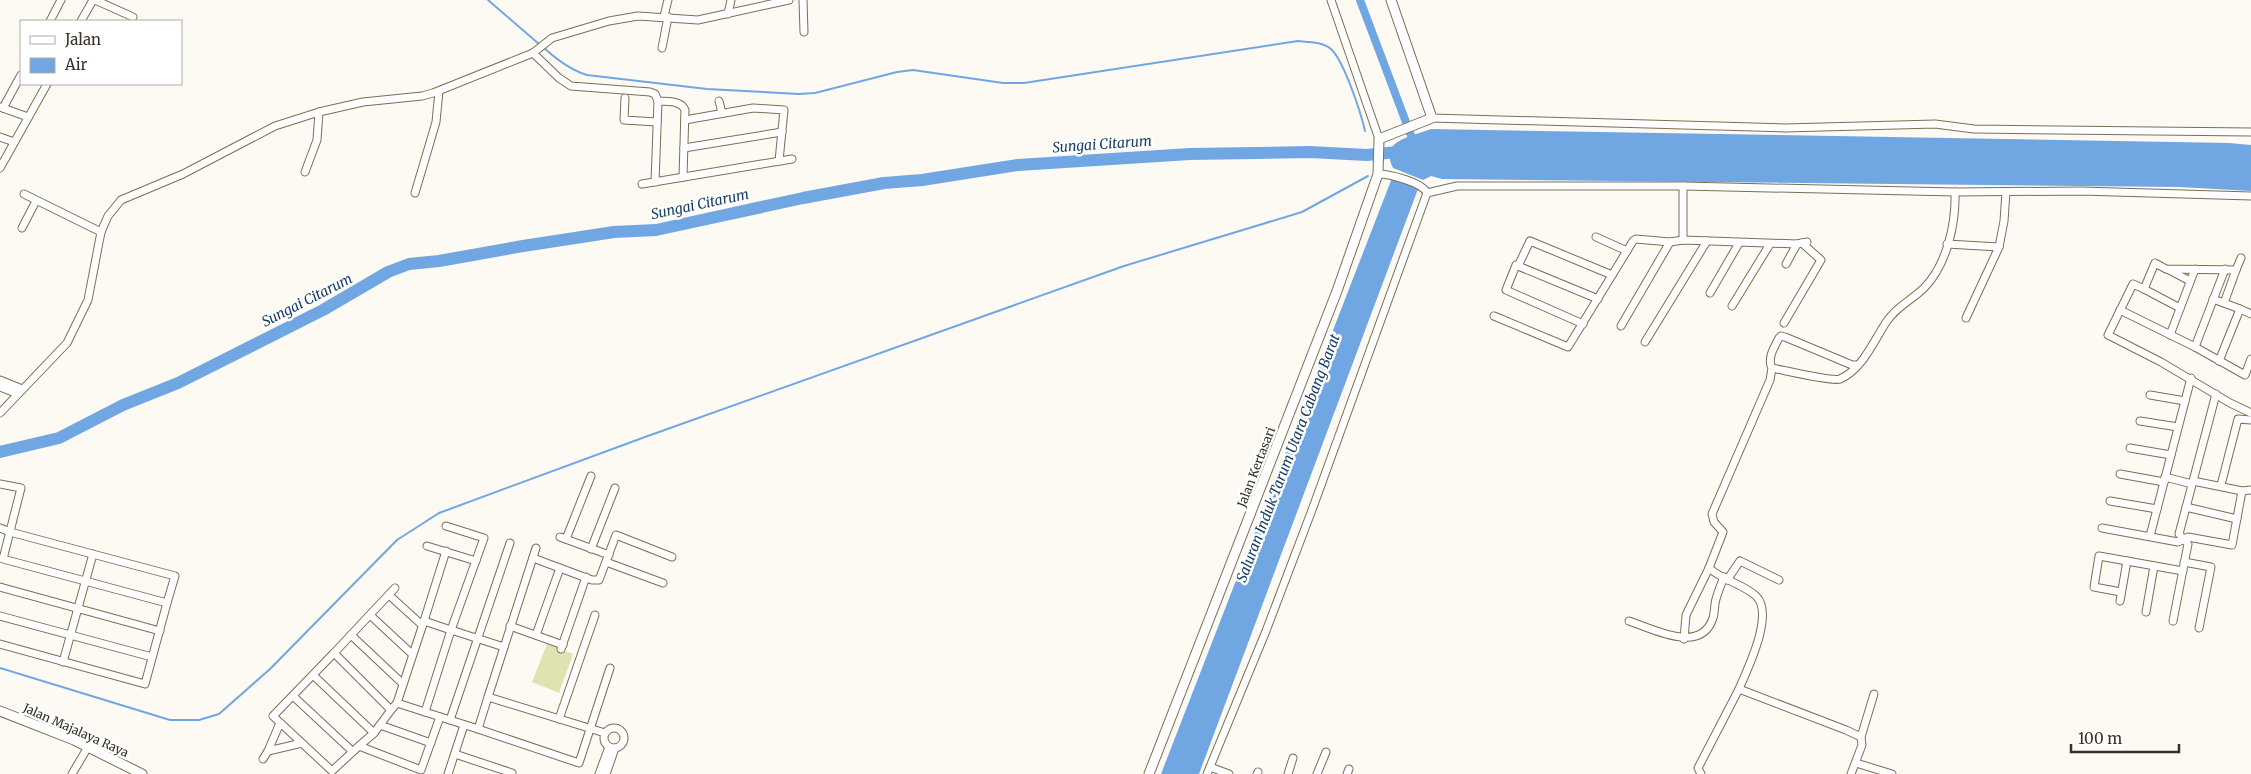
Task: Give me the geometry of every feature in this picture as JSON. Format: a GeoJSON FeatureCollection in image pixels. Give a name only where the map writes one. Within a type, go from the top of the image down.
{"type":"FeatureCollection","features":[{"type":"Feature","properties":{"kind":"street"},"geometry":{"type":"LineString","coordinates":[[51,20],[61,0]]}},
{"type":"Feature","properties":{"kind":"street"},"geometry":{"type":"LineString","coordinates":[[82,20],[94,0],[133,18]]}},
{"type":"Feature","properties":{"kind":"street"},"geometry":{"type":"LineString","coordinates":[[662,48],[668,0]]}},
{"type":"Feature","properties":{"kind":"street"},"geometry":{"type":"LineString","coordinates":[[728,14],[731,0]]}},
{"type":"Feature","properties":{"kind":"street"},"geometry":{"type":"LineString","coordinates":[[0,413],[67,344],[88,300],[101,232],[108,216],[121,200],[183,174],[275,126],[319,112],[363,102],[422,96],[439,91],[536,51],[547,41],[625,17],[666,17],[698,20],[789,0]]}},
{"type":"Feature","properties":{"kind":"street"},"geometry":{"type":"LineString","coordinates":[[803,0],[804,32]]}},
{"type":"Feature","properties":{"kind":"street"},"geometry":{"type":"LineString","coordinates":[[1331,0],[1379,142],[1378,170],[1425,190],[1457,186],[1683,186],[1955,192],[2081,191],[2251,196]]}},
{"type":"Feature","properties":{"kind":"street"},"geometry":{"type":"LineString","coordinates":[[1391,0],[1432,118]]}},
{"type":"Feature","properties":{"kind":"street"},"geometry":{"type":"LineString","coordinates":[[118,20],[122,12]]}},
{"type":"Feature","properties":{"kind":"street"},"geometry":{"type":"LineString","coordinates":[[536,51],[560,78],[572,86],[650,92],[655,94],[658,101],[655,182]]}},
{"type":"Feature","properties":{"kind":"street"},"geometry":{"type":"LineString","coordinates":[[20,77],[1,108],[28,117]]}},
{"type":"Feature","properties":{"kind":"street"},"geometry":{"type":"LineString","coordinates":[[0,166],[46,85]]}},
{"type":"Feature","properties":{"kind":"street"},"geometry":{"type":"LineString","coordinates":[[415,193],[436,122],[439,91]]}},
{"type":"Feature","properties":{"kind":"street"},"geometry":{"type":"LineString","coordinates":[[625,98],[624,120],[657,122]]}},
{"type":"Feature","properties":{"kind":"street"},"geometry":{"type":"LineString","coordinates":[[658,101],[683,105],[685,120],[683,177]]}},
{"type":"Feature","properties":{"kind":"street"},"geometry":{"type":"LineString","coordinates":[[719,101],[722,113]]}},
{"type":"Feature","properties":{"kind":"street"},"geometry":{"type":"LineString","coordinates":[[685,120],[753,108],[784,110],[779,161]]}},
{"type":"Feature","properties":{"kind":"street"},"geometry":{"type":"LineString","coordinates":[[305,172],[317,140],[319,112]]}},
{"type":"Feature","properties":{"kind":"street"},"geometry":{"type":"LineString","coordinates":[[1379,142],[1390,135],[1432,118],[1786,128],[1935,124],[1974,129],[2251,132]]}},
{"type":"Feature","properties":{"kind":"street"},"geometry":{"type":"LineString","coordinates":[[684,148],[782,132]]}},
{"type":"Feature","properties":{"kind":"street"},"geometry":{"type":"LineString","coordinates":[[0,137],[14,142]]}},
{"type":"Feature","properties":{"kind":"street"},"geometry":{"type":"LineString","coordinates":[[642,184],[792,159]]}},
{"type":"Feature","properties":{"kind":"street","name":"Jalan Kertasari"},"geometry":{"type":"LineString","coordinates":[[1148,774],[1297,396],[1378,170]]}},
{"type":"Feature","properties":{"kind":"street"},"geometry":{"type":"LineString","coordinates":[[1683,186],[1683,240]]}},
{"type":"Feature","properties":{"kind":"street"},"geometry":{"type":"LineString","coordinates":[[1229,774],[1208,770],[1240,695],[1305,529],[1425,190]]}},
{"type":"Feature","properties":{"kind":"street"},"geometry":{"type":"LineString","coordinates":[[1772,368],[1835,380],[1846,375],[1871,350],[1895,310],[1924,288],[1934,275],[1947,244],[1953,222],[1955,192]]}},
{"type":"Feature","properties":{"kind":"street"},"geometry":{"type":"LineString","coordinates":[[1966,318],[1999,248],[2004,221],[2006,192]]}},
{"type":"Feature","properties":{"kind":"street"},"geometry":{"type":"LineString","coordinates":[[24,194],[101,232]]}},
{"type":"Feature","properties":{"kind":"street"},"geometry":{"type":"LineString","coordinates":[[22,228],[36,201]]}},
{"type":"Feature","properties":{"kind":"street"},"geometry":{"type":"LineString","coordinates":[[1596,237],[1627,251]]}},
{"type":"Feature","properties":{"kind":"street"},"geometry":{"type":"LineString","coordinates":[[1494,316],[1568,347],[1633,241],[1670,242],[1683,240],[1770,244],[1802,243],[1821,260],[1784,323]]}},
{"type":"Feature","properties":{"kind":"street"},"geometry":{"type":"LineString","coordinates":[[1583,324],[1506,290],[1516,265],[1518,266],[1530,241],[1612,276]]}},
{"type":"Feature","properties":{"kind":"street"},"geometry":{"type":"LineString","coordinates":[[1645,342],[1708,241]]}},
{"type":"Feature","properties":{"kind":"street"},"geometry":{"type":"LineString","coordinates":[[1621,326],[1670,242]]}},
{"type":"Feature","properties":{"kind":"street"},"geometry":{"type":"LineString","coordinates":[[1710,293],[1739,243]]}},
{"type":"Feature","properties":{"kind":"street"},"geometry":{"type":"LineString","coordinates":[[1786,264],[1802,243]]}},
{"type":"Feature","properties":{"kind":"street"},"geometry":{"type":"LineString","coordinates":[[1732,306],[1770,244]]}},
{"type":"Feature","properties":{"kind":"street"},"geometry":{"type":"LineString","coordinates":[[1947,244],[1999,248]]}},
{"type":"Feature","properties":{"kind":"street"},"geometry":{"type":"LineString","coordinates":[[2224,303],[2241,258]]}},
{"type":"Feature","properties":{"kind":"street"},"geometry":{"type":"LineString","coordinates":[[2144,289],[2155,264],[2190,281]]}},
{"type":"Feature","properties":{"kind":"street"},"geometry":{"type":"LineString","coordinates":[[1518,266],[1598,299]]}},
{"type":"Feature","properties":{"kind":"street"},"geometry":{"type":"LineString","coordinates":[[2166,268],[2236,270]]}},
{"type":"Feature","properties":{"kind":"street"},"geometry":{"type":"LineString","coordinates":[[2170,335],[2195,269]]}},
{"type":"Feature","properties":{"kind":"street"},"geometry":{"type":"LineString","coordinates":[[2195,347],[2225,270]]}},
{"type":"Feature","properties":{"kind":"street"},"geometry":{"type":"LineString","coordinates":[[2180,308],[2133,284],[2108,335],[2190,378],[2251,413]]}},
{"type":"Feature","properties":{"kind":"street"},"geometry":{"type":"LineString","coordinates":[[2213,299],[2251,314]]}},
{"type":"Feature","properties":{"kind":"street"},"geometry":{"type":"LineString","coordinates":[[2219,361],[2240,309]]}},
{"type":"Feature","properties":{"kind":"street"},"geometry":{"type":"LineString","coordinates":[[2120,310],[2195,347],[2248,377],[2251,360]]}},
{"type":"Feature","properties":{"kind":"street"},"geometry":{"type":"LineString","coordinates":[[1684,639],[1686,615],[1709,568],[1723,532],[1714,522],[1712,514],[1770,380],[1771,358],[1781,336],[1856,365]]}},
{"type":"Feature","properties":{"kind":"street"},"geometry":{"type":"LineString","coordinates":[[2150,536],[2190,378]]}},
{"type":"Feature","properties":{"kind":"street"},"geometry":{"type":"LineString","coordinates":[[0,380],[20,392]]}},
{"type":"Feature","properties":{"kind":"street"},"geometry":{"type":"LineString","coordinates":[[0,387],[20,392]]}},
{"type":"Feature","properties":{"kind":"street"},"geometry":{"type":"LineString","coordinates":[[2174,621],[2188,544],[2179,534],[2216,394]]}},
{"type":"Feature","properties":{"kind":"street"},"geometry":{"type":"LineString","coordinates":[[2150,395],[2184,401]]}},
{"type":"Feature","properties":{"kind":"street"},"geometry":{"type":"LineString","coordinates":[[2221,486],[2238,419],[2251,420]]}},
{"type":"Feature","properties":{"kind":"street"},"geometry":{"type":"LineString","coordinates":[[2140,421],[2178,428]]}},
{"type":"Feature","properties":{"kind":"street"},"geometry":{"type":"LineString","coordinates":[[2130,448],[2171,455]]}},
{"type":"Feature","properties":{"kind":"street"},"geometry":{"type":"LineString","coordinates":[[2120,474],[2193,482],[2242,491],[2251,490]]}},
{"type":"Feature","properties":{"kind":"street"},"geometry":{"type":"LineString","coordinates":[[591,476],[563,538],[592,549],[607,559],[663,584]]}},
{"type":"Feature","properties":{"kind":"street"},"geometry":{"type":"LineString","coordinates":[[0,484],[21,488],[2,559],[167,603]]}},
{"type":"Feature","properties":{"kind":"street"},"geometry":{"type":"LineString","coordinates":[[592,549],[615,488]]}},
{"type":"Feature","properties":{"kind":"street"},"geometry":{"type":"LineString","coordinates":[[2102,528],[2178,542],[2188,537],[2232,545],[2242,491]]}},
{"type":"Feature","properties":{"kind":"street"},"geometry":{"type":"LineString","coordinates":[[2110,501],[2157,509]]}},
{"type":"Feature","properties":{"kind":"street"},"geometry":{"type":"LineString","coordinates":[[2186,508],[2237,519]]}},
{"type":"Feature","properties":{"kind":"street"},"geometry":{"type":"LineString","coordinates":[[425,712],[451,630],[484,538],[446,526]]}},
{"type":"Feature","properties":{"kind":"street"},"geometry":{"type":"LineString","coordinates":[[0,528],[175,576],[145,684],[0,644]]}},
{"type":"Feature","properties":{"kind":"street"},"geometry":{"type":"LineString","coordinates":[[533,558],[599,580],[616,535],[672,557]]}},
{"type":"Feature","properties":{"kind":"street"},"geometry":{"type":"LineString","coordinates":[[450,720],[510,543]]}},
{"type":"Feature","properties":{"kind":"street"},"geometry":{"type":"LineString","coordinates":[[427,546],[476,561]]}},
{"type":"Feature","properties":{"kind":"street"},"geometry":{"type":"LineString","coordinates":[[478,729],[536,548]]}},
{"type":"Feature","properties":{"kind":"street"},"geometry":{"type":"LineString","coordinates":[[395,588],[273,716],[332,771],[374,733],[397,703],[446,551]]}},
{"type":"Feature","properties":{"kind":"street"},"geometry":{"type":"LineString","coordinates":[[63,662],[93,554]]}},
{"type":"Feature","properties":{"kind":"street"},"geometry":{"type":"LineString","coordinates":[[2121,592],[2094,587],[2099,556],[2183,571]]}},
{"type":"Feature","properties":{"kind":"street"},"geometry":{"type":"LineString","coordinates":[[1628,621],[1684,639],[1696,637],[1706,630],[1713,618],[1716,598],[1726,579],[1740,561],[1779,580]]}},
{"type":"Feature","properties":{"kind":"street"},"geometry":{"type":"LineString","coordinates":[[2120,601],[2127,561]]}},
{"type":"Feature","properties":{"kind":"street"},"geometry":{"type":"LineString","coordinates":[[2184,562],[2211,567],[2199,628]]}},
{"type":"Feature","properties":{"kind":"street"},"geometry":{"type":"LineString","coordinates":[[2146,612],[2154,566]]}},
{"type":"Feature","properties":{"kind":"street"},"geometry":{"type":"LineString","coordinates":[[536,635],[560,568]]}},
{"type":"Feature","properties":{"kind":"street"},"geometry":{"type":"LineString","coordinates":[[1701,774],[1698,768],[1739,689],[1758,642],[1761,629],[1761,607],[1756,596],[1709,568]]}},
{"type":"Feature","properties":{"kind":"street"},"geometry":{"type":"LineString","coordinates":[[510,626],[562,647],[586,577]]}},
{"type":"Feature","properties":{"kind":"street"},"geometry":{"type":"LineString","coordinates":[[0,587],[160,631]]}},
{"type":"Feature","properties":{"kind":"street"},"geometry":{"type":"LineString","coordinates":[[388,595],[423,623],[504,647]]}},
{"type":"Feature","properties":{"kind":"street"},"geometry":{"type":"LineString","coordinates":[[370,614],[412,654]]}},
{"type":"Feature","properties":{"kind":"street"},"geometry":{"type":"LineString","coordinates":[[559,719],[595,615]]}},
{"type":"Feature","properties":{"kind":"street"},"geometry":{"type":"LineString","coordinates":[[0,616],[152,657]]}},
{"type":"Feature","properties":{"kind":"street"},"geometry":{"type":"LineString","coordinates":[[351,635],[402,683]]}},
{"type":"Feature","properties":{"kind":"street"},"geometry":{"type":"LineString","coordinates":[[334,653],[391,710]]}},
{"type":"Feature","properties":{"kind":"street"},"geometry":{"type":"LineString","coordinates":[[397,703],[579,763],[610,668]]}},
{"type":"Feature","properties":{"kind":"street"},"geometry":{"type":"LineString","coordinates":[[313,676],[374,733]]}},
{"type":"Feature","properties":{"kind":"street"},"geometry":{"type":"LineString","coordinates":[[1739,689],[1846,730],[1861,738]]}},
{"type":"Feature","properties":{"kind":"street"},"geometry":{"type":"LineString","coordinates":[[1851,774],[1862,745],[1861,738],[1874,694]]}},
{"type":"Feature","properties":{"kind":"street"},"geometry":{"type":"LineString","coordinates":[[293,696],[352,751]]}},
{"type":"Feature","properties":{"kind":"street"},"geometry":{"type":"LineString","coordinates":[[488,697],[590,729],[605,733],[613,728],[622,733],[623,743],[612,748],[599,774]]}},
{"type":"Feature","properties":{"kind":"street","name":"Jalan Majalaya Raya"},"geometry":{"type":"LineString","coordinates":[[0,711],[49,729],[142,774]]}},
{"type":"Feature","properties":{"kind":"street"},"geometry":{"type":"LineString","coordinates":[[359,746],[421,770],[440,717]]}},
{"type":"Feature","properties":{"kind":"street"},"geometry":{"type":"LineString","coordinates":[[263,760],[280,723]]}},
{"type":"Feature","properties":{"kind":"street"},"geometry":{"type":"LineString","coordinates":[[380,725],[431,743]]}},
{"type":"Feature","properties":{"kind":"street"},"geometry":{"type":"LineString","coordinates":[[448,774],[464,725]]}},
{"type":"Feature","properties":{"kind":"street"},"geometry":{"type":"LineString","coordinates":[[605,733],[604,740],[612,748]]}},
{"type":"Feature","properties":{"kind":"street"},"geometry":{"type":"LineString","coordinates":[[268,751],[302,743]]}},
{"type":"Feature","properties":{"kind":"street"},"geometry":{"type":"LineString","coordinates":[[72,774],[88,747]]}},
{"type":"Feature","properties":{"kind":"street"},"geometry":{"type":"LineString","coordinates":[[606,774],[612,748]]}},
{"type":"Feature","properties":{"kind":"street"},"geometry":{"type":"LineString","coordinates":[[1317,774],[1326,752]]}},
{"type":"Feature","properties":{"kind":"street"},"geometry":{"type":"LineString","coordinates":[[455,754],[498,771],[512,773]]}},
{"type":"Feature","properties":{"kind":"street"},"geometry":{"type":"LineString","coordinates":[[1288,774],[1293,758]]}},
{"type":"Feature","properties":{"kind":"street"},"geometry":{"type":"LineString","coordinates":[[1856,763],[1892,774]]}},
{"type":"Feature","properties":{"kind":"green space"},"geometry":{"type":"Polygon","coordinates":[[[547,644],[573,654],[559,693],[532,682],[547,644]]]}},
{"type":"Feature","properties":{"kind":"water"},"geometry":{"type":"Polygon","coordinates":[[[1431,129],[2229,143],[2251,145],[2251,191],[2179,187],[1442,179],[1431,176],[1423,180],[1393,168],[1390,151],[1394,145],[1406,137],[1431,129]]]}},
{"type":"Feature","properties":{"kind":"water","name":"Saluran Induk Tarum Utara Cabang Barat"},"geometry":{"type":"Polygon","coordinates":[[[1392,178],[1418,189],[1199,774],[1161,774],[1392,178]]]}},
{"type":"Feature","properties":{"kind":"waterway"},"geometry":{"type":"LineString","coordinates":[[488,0],[539,44]]}},
{"type":"Feature","properties":{"kind":"waterway"},"geometry":{"type":"LineString","coordinates":[[1360,0],[1415,146]]}},
{"type":"Feature","properties":{"kind":"waterway"},"geometry":{"type":"LineString","coordinates":[[543,47],[564,64],[587,75],[707,89],[799,94],[815,93],[897,72],[913,70],[1003,83],[1024,83],[1298,41],[1311,42],[1328,47],[1336,55],[1351,88],[1365,131]]}},
{"type":"Feature","properties":{"kind":"waterway","name":"Sungai Citarum"},"geometry":{"type":"LineString","coordinates":[[0,452],[59,438],[123,405],[178,383],[323,310],[388,272],[409,264],[439,261],[614,232],[656,230],[803,198],[884,183],[922,180],[1018,165],[1190,154],[1310,152],[1367,155],[1407,151]]}},
{"type":"Feature","properties":{"kind":"waterway"},"geometry":{"type":"LineString","coordinates":[[0,668],[170,720],[199,720],[219,714],[270,669],[397,540],[439,513],[645,437],[1124,266],[1302,212],[1368,176]]}}]}
